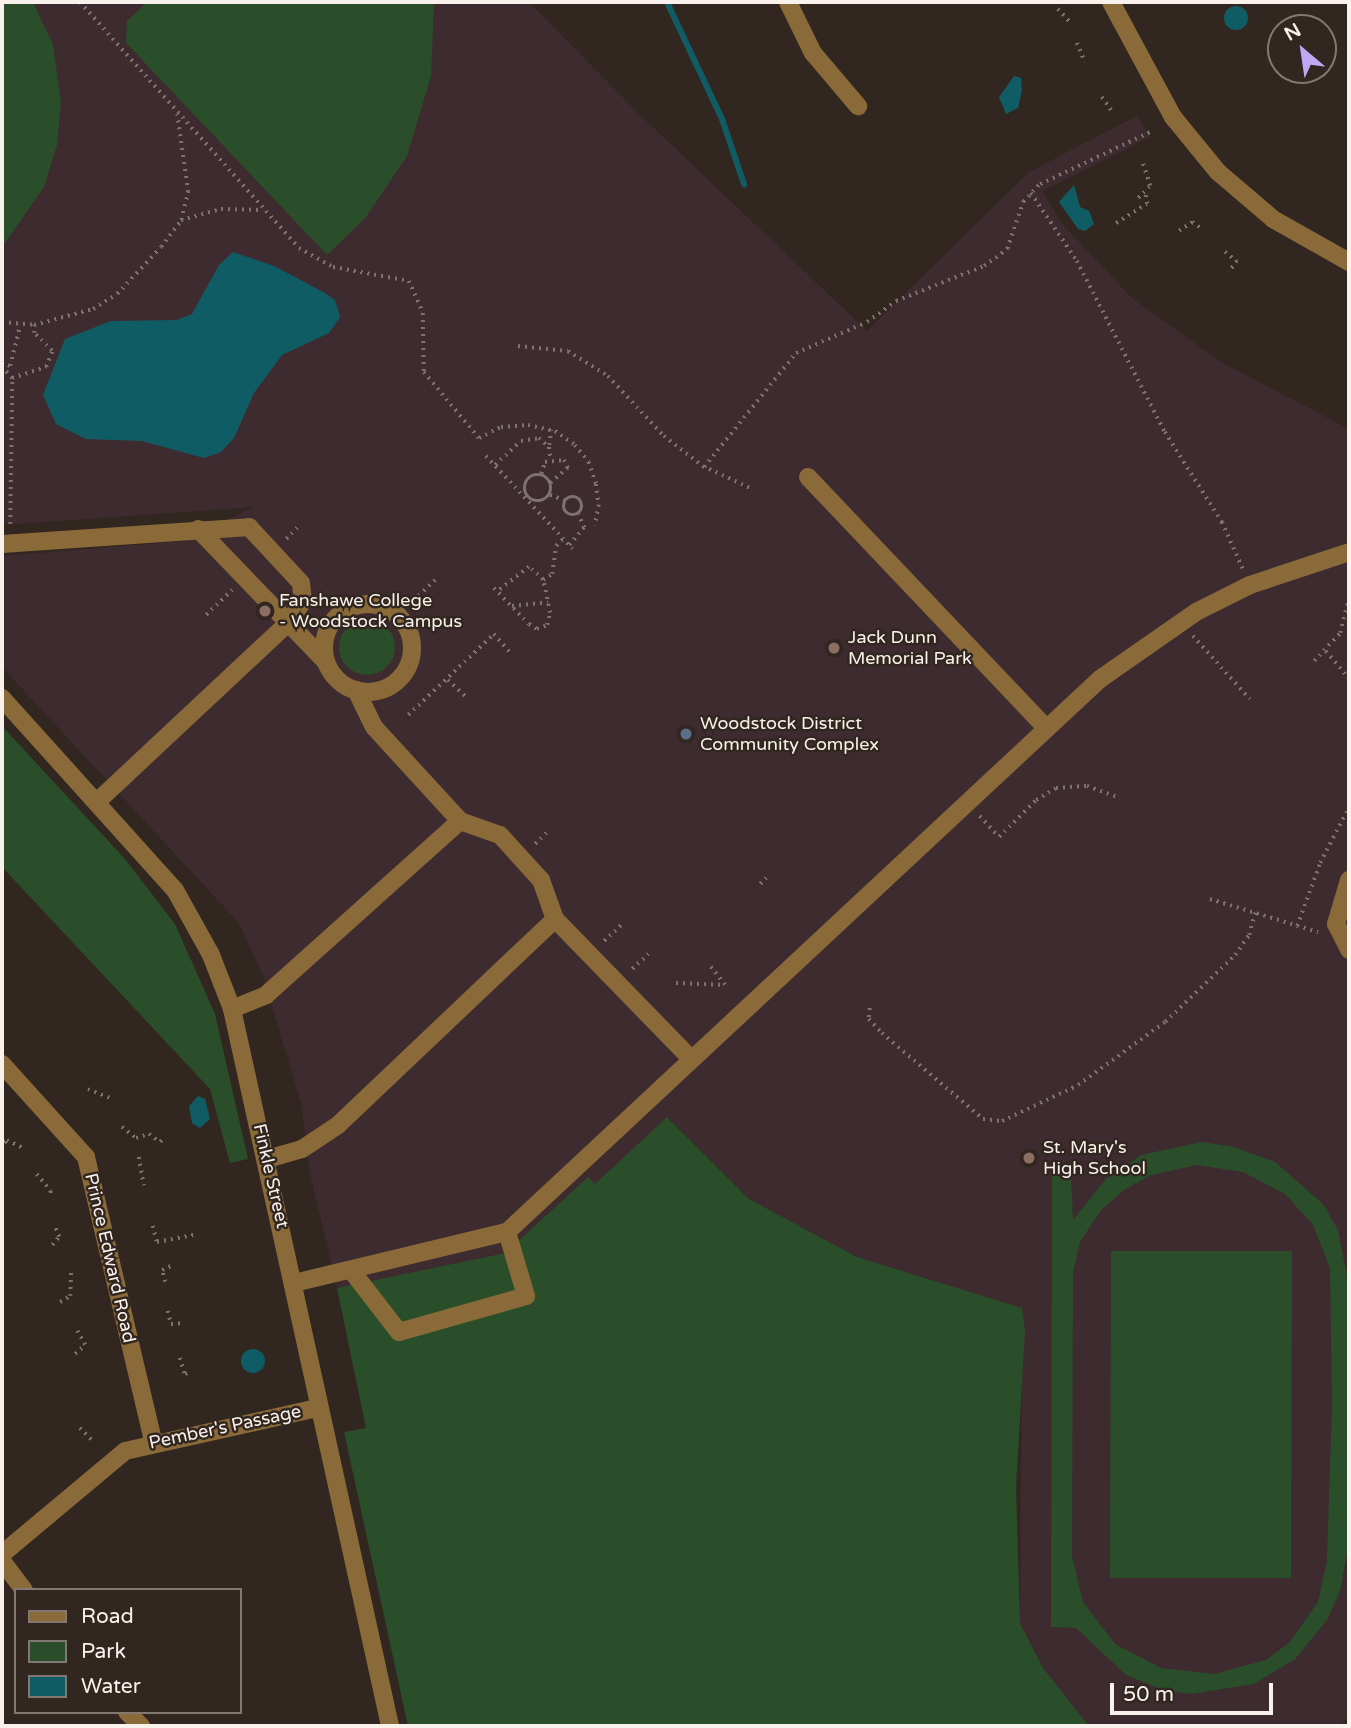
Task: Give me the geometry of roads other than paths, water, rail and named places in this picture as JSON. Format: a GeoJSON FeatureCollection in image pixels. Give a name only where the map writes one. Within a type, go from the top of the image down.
{"type":"FeatureCollection","features":[{"type":"Feature","properties":{"kind":"street"},"geometry":{"type":"LineString","coordinates":[[788,2],[813,54],[858,106]]}},
{"type":"Feature","properties":{"kind":"street"},"geometry":{"type":"LineString","coordinates":[[1111,2],[1173,117],[1218,172],[1273,219],[1349,262]]}},
{"type":"Feature","properties":{"kind":"street"},"geometry":{"type":"LineString","coordinates":[[808,477],[1046,728]]}},
{"type":"Feature","properties":{"kind":"street"},"geometry":{"type":"LineString","coordinates":[[2,544],[249,527],[301,583],[303,601],[288,623],[98,801]]}},
{"type":"Feature","properties":{"kind":"street"},"geometry":{"type":"LineString","coordinates":[[198,529],[326,662],[338,681],[356,690],[384,688],[406,670],[411,641],[398,615],[372,604],[344,611],[326,633],[326,662]]}},
{"type":"Feature","properties":{"kind":"street"},"geometry":{"type":"LineString","coordinates":[[294,1283],[507,1231],[966,802],[1123,661],[1180,623],[1250,585],[1349,552]]}},
{"type":"Feature","properties":{"kind":"street"},"geometry":{"type":"LineString","coordinates":[[356,690],[374,727],[460,821],[500,835],[541,880],[555,919],[690,1058]]}},
{"type":"Feature","properties":{"kind":"street","name":"Finkle Street"},"geometry":{"type":"LineString","coordinates":[[2,698],[98,801],[175,890],[211,955],[232,1009],[390,1726]]}},
{"type":"Feature","properties":{"kind":"street"},"geometry":{"type":"LineString","coordinates":[[232,1009],[266,995],[460,821]]}},
{"type":"Feature","properties":{"kind":"street"},"geometry":{"type":"LineString","coordinates":[[1349,880],[1336,924],[1349,950]]}},
{"type":"Feature","properties":{"kind":"street"},"geometry":{"type":"LineString","coordinates":[[267,1159],[302,1149],[338,1125],[555,919]]}},
{"type":"Feature","properties":{"kind":"street","name":"Prince Edward Road"},"geometry":{"type":"LineString","coordinates":[[2,1064],[86,1157],[153,1441]]}},
{"type":"Feature","properties":{"kind":"street"},"geometry":{"type":"LineString","coordinates":[[351,1270],[399,1332],[526,1296],[507,1231]]}},
{"type":"Feature","properties":{"kind":"street","name":"Pember's Passage"},"geometry":{"type":"LineString","coordinates":[[2,1554],[117,1456],[153,1441],[318,1408]]}},
{"type":"Feature","properties":{"kind":"street"},"geometry":{"type":"LineString","coordinates":[[2,1561],[22,1588]]}},
{"type":"Feature","properties":{"kind":"water"},"geometry":{"type":"Polygon","coordinates":[[[1236,6],[1245,9],[1248,18],[1245,27],[1236,30],[1227,27],[1224,18],[1227,9],[1236,6]]]}},
{"type":"Feature","properties":{"kind":"water"},"geometry":{"type":"Polygon","coordinates":[[[1014,76],[1021,78],[1022,90],[1018,108],[1006,114],[999,97],[1014,76]]]}},
{"type":"Feature","properties":{"kind":"water"},"geometry":{"type":"Polygon","coordinates":[[[1074,185],[1080,207],[1089,211],[1094,224],[1085,231],[1078,229],[1059,202],[1074,185]]]}},
{"type":"Feature","properties":{"kind":"water"},"geometry":{"type":"Polygon","coordinates":[[[233,252],[274,266],[325,293],[335,300],[340,317],[329,333],[282,355],[254,393],[234,438],[221,452],[204,458],[142,441],[86,439],[56,424],[43,395],[65,339],[111,321],[177,320],[192,314],[219,265],[233,252]]]}},
{"type":"Feature","properties":{"kind":"water"},"geometry":{"type":"Polygon","coordinates":[[[198,1096],[205,1099],[210,1119],[200,1128],[192,1123],[189,1106],[198,1096]]]}},
{"type":"Feature","properties":{"kind":"water"},"geometry":{"type":"Polygon","coordinates":[[[253,1349],[262,1352],[265,1361],[262,1370],[253,1373],[244,1370],[241,1361],[244,1352],[253,1349]]]}},
{"type":"Feature","properties":{"kind":"waterway"},"geometry":{"type":"LineString","coordinates":[[667,2],[722,119],[744,184]]}},
{"type":"Feature","properties":{"kind":"place","name":"Fanshawe College - Woodstock Campus"},"geometry":{"type":"Point","coordinates":[265,611]}},
{"type":"Feature","properties":{"kind":"place","name":"Jack Dunn Memorial Park"},"geometry":{"type":"Point","coordinates":[834,648]}},
{"type":"Feature","properties":{"kind":"place","name":"Woodstock District Community Complex"},"geometry":{"type":"Point","coordinates":[686,734]}},
{"type":"Feature","properties":{"kind":"place","name":"St. Mary's High School"},"geometry":{"type":"Point","coordinates":[1029,1158]}}]}
